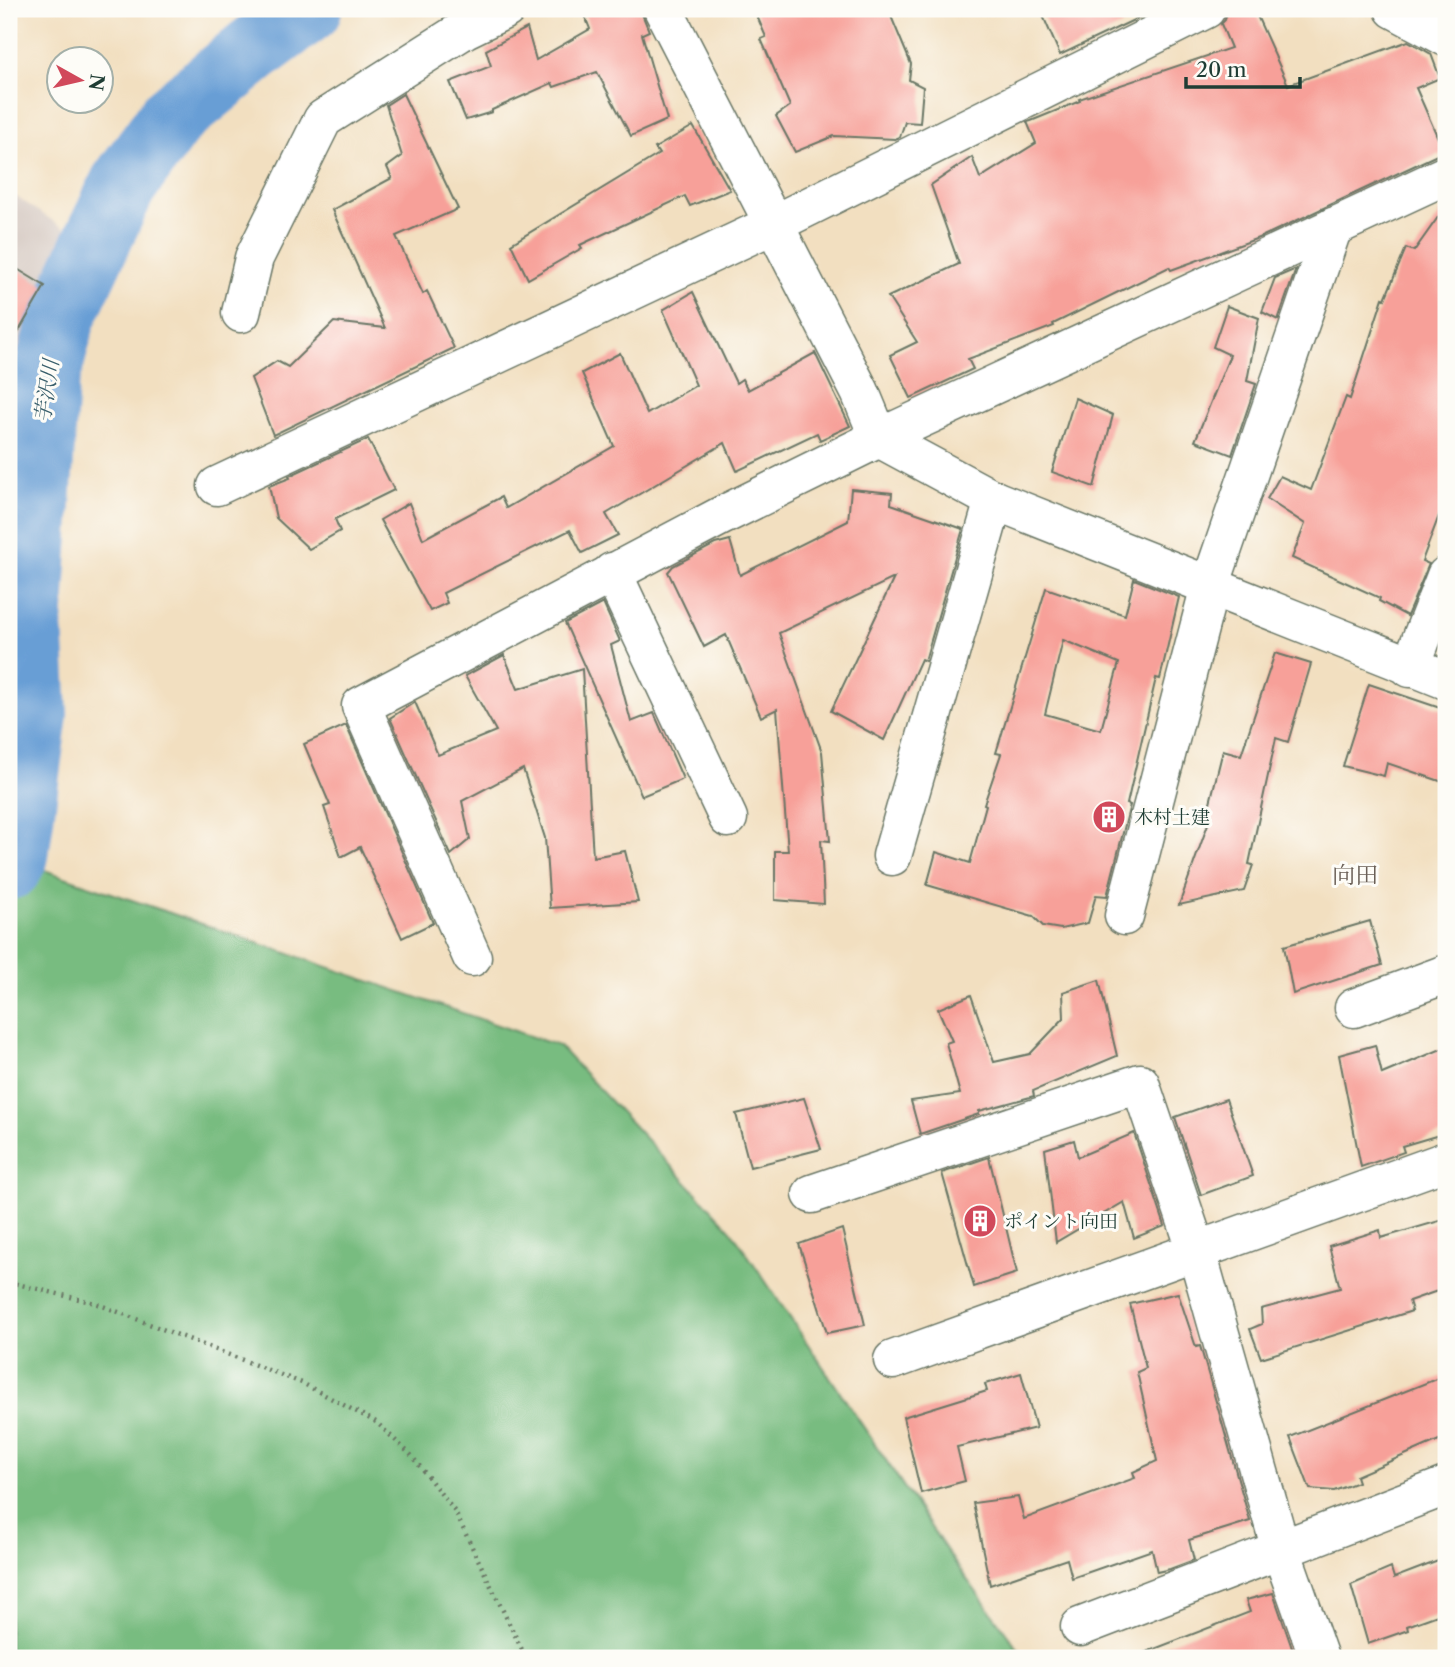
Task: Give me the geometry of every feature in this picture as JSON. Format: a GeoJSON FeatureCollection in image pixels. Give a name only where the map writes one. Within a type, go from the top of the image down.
{"type":"FeatureCollection","features":[{"type":"Feature","properties":{"kind":"street"},"geometry":{"type":"LineString","coordinates":[[241,313],[254,257],[323,119],[465,29],[506,9]]}},
{"type":"Feature","properties":{"kind":"street"},"geometry":{"type":"LineString","coordinates":[[663,9],[860,392],[878,438],[994,500],[1410,668],[1446,680]]}},
{"type":"Feature","properties":{"kind":"street"},"geometry":{"type":"LineString","coordinates":[[216,486],[774,224],[1206,9]]}},
{"type":"Feature","properties":{"kind":"street"},"geometry":{"type":"LineString","coordinates":[[1394,9],[1446,37]]}},
{"type":"Feature","properties":{"kind":"street"},"geometry":{"type":"LineString","coordinates":[[472,957],[361,706],[612,572],[878,438],[1446,175]]}},
{"type":"Feature","properties":{"kind":"street"},"geometry":{"type":"LineString","coordinates":[[1124,916],[1210,586],[1332,227]]}},
{"type":"Feature","properties":{"kind":"street"},"geometry":{"type":"LineString","coordinates":[[892,856],[994,500]]}},
{"type":"Feature","properties":{"kind":"street"},"geometry":{"type":"LineString","coordinates":[[612,572],[728,818]]}},
{"type":"Feature","properties":{"kind":"street"},"geometry":{"type":"LineString","coordinates":[[1410,668],[1446,576]]}},
{"type":"Feature","properties":{"kind":"street"},"geometry":{"type":"LineString","coordinates":[[1354,1009],[1446,974]]}},
{"type":"Feature","properties":{"kind":"street"},"geometry":{"type":"LineString","coordinates":[[812,1194],[1140,1083],[1196,1250],[1282,1550],[1319,1658]]}},
{"type":"Feature","properties":{"kind":"street"},"geometry":{"type":"LineString","coordinates":[[893,1360],[1446,1161]]}},
{"type":"Feature","properties":{"kind":"street"},"geometry":{"type":"LineString","coordinates":[[1080,1627],[1446,1486]]}},
{"type":"Feature","properties":{"kind":"path"},"geometry":{"type":"LineString","coordinates":[[9,1282],[95,1303],[302,1383],[376,1422],[411,1455],[455,1513],[526,1658]]}},
{"type":"Feature","properties":{"kind":"shaded area"},"geometry":{"type":"Polygon","coordinates":[[[9,192],[76,236],[9,368],[9,192]]]}},
{"type":"Feature","properties":{"kind":"green space"},"geometry":{"type":"Polygon","coordinates":[[[9,858],[559,1046],[731,1230],[955,1563],[1025,1658],[9,1658],[9,858]]]}},
{"type":"Feature","properties":{"kind":"building"},"geometry":{"type":"Polygon","coordinates":[[[582,9],[640,9],[649,31],[642,34],[667,120],[631,136],[597,72],[554,87],[552,83],[492,112],[466,120],[450,82],[491,66],[486,50],[527,28],[536,60],[590,29],[582,9]]]}},
{"type":"Feature","properties":{"kind":"building"},"geometry":{"type":"Polygon","coordinates":[[[754,9],[888,9],[911,64],[909,80],[923,87],[920,123],[905,122],[900,137],[895,139],[834,136],[795,152],[776,116],[790,106],[761,39],[766,37],[754,9]]]}},
{"type":"Feature","properties":{"kind":"building"},"geometry":{"type":"Polygon","coordinates":[[[1040,9],[1157,9],[1060,55],[1040,9]]]}},
{"type":"Feature","properties":{"kind":"building"},"geometry":{"type":"Polygon","coordinates":[[[1228,9],[1254,9],[1288,85],[1408,41],[1431,54],[1440,78],[1416,88],[1445,154],[1437,155],[1261,237],[1171,270],[1169,267],[1053,324],[1054,326],[968,359],[973,369],[911,398],[890,355],[917,342],[888,297],[959,264],[931,185],[972,157],[980,178],[1036,143],[1027,122],[1080,101],[1079,99],[1231,48],[1221,24],[1228,9]]]}},
{"type":"Feature","properties":{"kind":"building"},"geometry":{"type":"Polygon","coordinates":[[[403,94],[458,209],[396,236],[423,294],[427,291],[454,348],[273,435],[251,378],[277,361],[288,367],[334,322],[385,328],[332,210],[392,178],[387,167],[402,156],[386,105],[403,94]]]}},
{"type":"Feature","properties":{"kind":"building"},"geometry":{"type":"Polygon","coordinates":[[[693,126],[730,190],[690,206],[685,196],[580,245],[582,248],[528,279],[511,244],[659,154],[655,148],[693,126]]]}},
{"type":"Feature","properties":{"kind":"building"},"geometry":{"type":"Polygon","coordinates":[[[1446,206],[1446,497],[1422,561],[1429,564],[1407,616],[1379,601],[1380,598],[1292,558],[1305,524],[1267,499],[1280,476],[1311,490],[1346,397],[1350,399],[1383,298],[1385,299],[1406,248],[1414,251],[1446,206]]]}},
{"type":"Feature","properties":{"kind":"building"},"geometry":{"type":"Polygon","coordinates":[[[9,264],[45,286],[9,348],[9,264]]]}},
{"type":"Feature","properties":{"kind":"building"},"geometry":{"type":"Polygon","coordinates":[[[1296,269],[1278,320],[1262,312],[1275,278],[1296,269]]]}},
{"type":"Feature","properties":{"kind":"building"},"geometry":{"type":"Polygon","coordinates":[[[693,292],[736,383],[742,379],[748,390],[815,353],[850,426],[820,440],[817,433],[737,471],[725,443],[606,514],[618,535],[582,553],[570,530],[443,593],[447,603],[430,611],[380,520],[409,503],[423,539],[501,497],[506,508],[614,446],[582,373],[620,353],[647,414],[696,385],[663,310],[693,292]]]}},
{"type":"Feature","properties":{"kind":"building"},"geometry":{"type":"Polygon","coordinates":[[[1227,306],[1259,318],[1247,381],[1256,384],[1232,455],[1195,441],[1230,355],[1213,347],[1227,306]]]}},
{"type":"Feature","properties":{"kind":"building"},"geometry":{"type":"Polygon","coordinates":[[[1075,398],[1113,415],[1094,487],[1052,472],[1075,398]]]}},
{"type":"Feature","properties":{"kind":"building"},"geometry":{"type":"Polygon","coordinates":[[[368,439],[394,490],[335,519],[340,531],[309,549],[276,518],[269,486],[368,439]]]}},
{"type":"Feature","properties":{"kind":"building"},"geometry":{"type":"Polygon","coordinates":[[[851,489],[892,493],[891,504],[963,529],[925,661],[921,659],[884,740],[831,711],[894,578],[779,633],[822,752],[830,841],[821,840],[824,904],[775,900],[775,851],[788,851],[777,709],[761,717],[726,635],[704,647],[668,572],[673,566],[715,544],[730,540],[740,575],[848,521],[851,489]]]}},
{"type":"Feature","properties":{"kind":"building"},"geometry":{"type":"Polygon","coordinates":[[[1134,579],[1179,597],[1160,679],[1156,678],[1127,804],[1130,805],[1107,896],[1096,895],[1088,923],[1061,929],[1043,926],[1033,916],[927,885],[936,852],[970,863],[986,805],[984,804],[1001,754],[996,753],[1046,588],[1125,615],[1134,579]],[[1063,640],[1045,714],[1101,730],[1119,663],[1063,640]]]}},
{"type":"Feature","properties":{"kind":"building"},"geometry":{"type":"Polygon","coordinates":[[[603,603],[620,641],[611,645],[631,722],[654,713],[683,779],[642,796],[565,623],[603,603]]]}},
{"type":"Feature","properties":{"kind":"building"},"geometry":{"type":"Polygon","coordinates":[[[1275,653],[1311,664],[1288,742],[1276,738],[1249,864],[1253,865],[1244,891],[1179,905],[1208,824],[1205,823],[1223,750],[1241,755],[1275,653]]]}},
{"type":"Feature","properties":{"kind":"building"},"geometry":{"type":"Polygon","coordinates":[[[504,655],[518,689],[582,669],[593,857],[625,851],[638,902],[550,908],[545,838],[523,769],[462,801],[470,839],[451,855],[390,718],[415,702],[438,755],[496,731],[465,676],[504,655]]]}},
{"type":"Feature","properties":{"kind":"building"},"geometry":{"type":"Polygon","coordinates":[[[1369,684],[1446,710],[1446,783],[1387,763],[1384,776],[1343,766],[1369,684]]]}},
{"type":"Feature","properties":{"kind":"building"},"geometry":{"type":"Polygon","coordinates":[[[346,725],[433,923],[402,938],[360,847],[341,857],[324,807],[330,805],[304,744],[346,725]]]}},
{"type":"Feature","properties":{"kind":"building"},"geometry":{"type":"Polygon","coordinates":[[[1370,921],[1382,965],[1293,994],[1284,946],[1370,921]]]}},
{"type":"Feature","properties":{"kind":"building"},"geometry":{"type":"Polygon","coordinates":[[[1099,980],[1117,1056],[1033,1091],[1034,1096],[979,1111],[979,1114],[920,1134],[911,1101],[960,1094],[946,1043],[952,1041],[938,1009],[971,995],[994,1062],[1030,1054],[1064,1018],[1063,992],[1099,980]]]}},
{"type":"Feature","properties":{"kind":"building"},"geometry":{"type":"Polygon","coordinates":[[[1375,1045],[1382,1074],[1446,1047],[1446,1133],[1402,1146],[1404,1152],[1361,1167],[1339,1055],[1375,1045]]]}},
{"type":"Feature","properties":{"kind":"building"},"geometry":{"type":"Polygon","coordinates":[[[804,1098],[821,1149],[750,1167],[736,1114],[804,1098]]]}},
{"type":"Feature","properties":{"kind":"building"},"geometry":{"type":"Polygon","coordinates":[[[1226,1099],[1253,1176],[1201,1195],[1175,1117],[1226,1099]]]}},
{"type":"Feature","properties":{"kind":"building"},"geometry":{"type":"Polygon","coordinates":[[[1134,1133],[1165,1226],[1134,1238],[1124,1202],[1056,1242],[1045,1149],[1074,1140],[1078,1157],[1134,1133]]]}},
{"type":"Feature","properties":{"kind":"building","name":"ポイント向田"},"geometry":{"type":"Polygon","coordinates":[[[989,1157],[1017,1273],[974,1287],[942,1173],[989,1157]]]}},
{"type":"Feature","properties":{"kind":"building"},"geometry":{"type":"Polygon","coordinates":[[[1446,1219],[1446,1288],[1409,1301],[1412,1311],[1261,1358],[1250,1329],[1262,1324],[1261,1309],[1340,1288],[1329,1246],[1380,1230],[1381,1238],[1446,1219]]]}},
{"type":"Feature","properties":{"kind":"building"},"geometry":{"type":"Polygon","coordinates":[[[842,1229],[865,1325],[827,1333],[799,1244],[842,1229]]]}},
{"type":"Feature","properties":{"kind":"building"},"geometry":{"type":"Polygon","coordinates":[[[1178,1293],[1196,1347],[1200,1346],[1250,1521],[1189,1540],[1194,1560],[1170,1569],[1157,1572],[1152,1550],[1072,1578],[1067,1559],[990,1585],[973,1503],[1018,1497],[1024,1519],[1135,1478],[1133,1472],[1157,1461],[1137,1372],[1146,1368],[1130,1304],[1178,1293]]]}},
{"type":"Feature","properties":{"kind":"building"},"geometry":{"type":"Polygon","coordinates":[[[1021,1373],[1036,1428],[957,1447],[965,1481],[921,1493],[903,1417],[987,1391],[985,1384],[1021,1373]]]}},
{"type":"Feature","properties":{"kind":"building"},"geometry":{"type":"Polygon","coordinates":[[[1446,1375],[1446,1437],[1356,1476],[1358,1482],[1334,1491],[1310,1489],[1290,1437],[1446,1375]]]}},
{"type":"Feature","properties":{"kind":"building"},"geometry":{"type":"Polygon","coordinates":[[[1446,1558],[1446,1612],[1407,1626],[1408,1630],[1368,1644],[1351,1585],[1391,1568],[1394,1578],[1446,1558]]]}},
{"type":"Feature","properties":{"kind":"building"},"geometry":{"type":"Polygon","coordinates":[[[1273,1593],[1293,1651],[1271,1658],[1136,1656],[1250,1612],[1246,1600],[1273,1593]]]}},
{"type":"Feature","properties":{"kind":"waterway","name":"芋沢川"},"geometry":{"type":"LineString","coordinates":[[9,866],[15,855],[34,714],[29,624],[45,383],[62,317],[123,185],[172,117],[308,9]]}},
{"type":"Feature","properties":{"kind":"place","name":"木村土建"},"geometry":{"type":"Point","coordinates":[1109,817]}},
{"type":"Feature","properties":{"kind":"place","name":"ポイント向田"},"geometry":{"type":"Point","coordinates":[980,1221]}},
{"type":"Feature","properties":{"kind":"district","name":"向田"},"geometry":{"type":"Point","coordinates":[1355,875]}}]}
